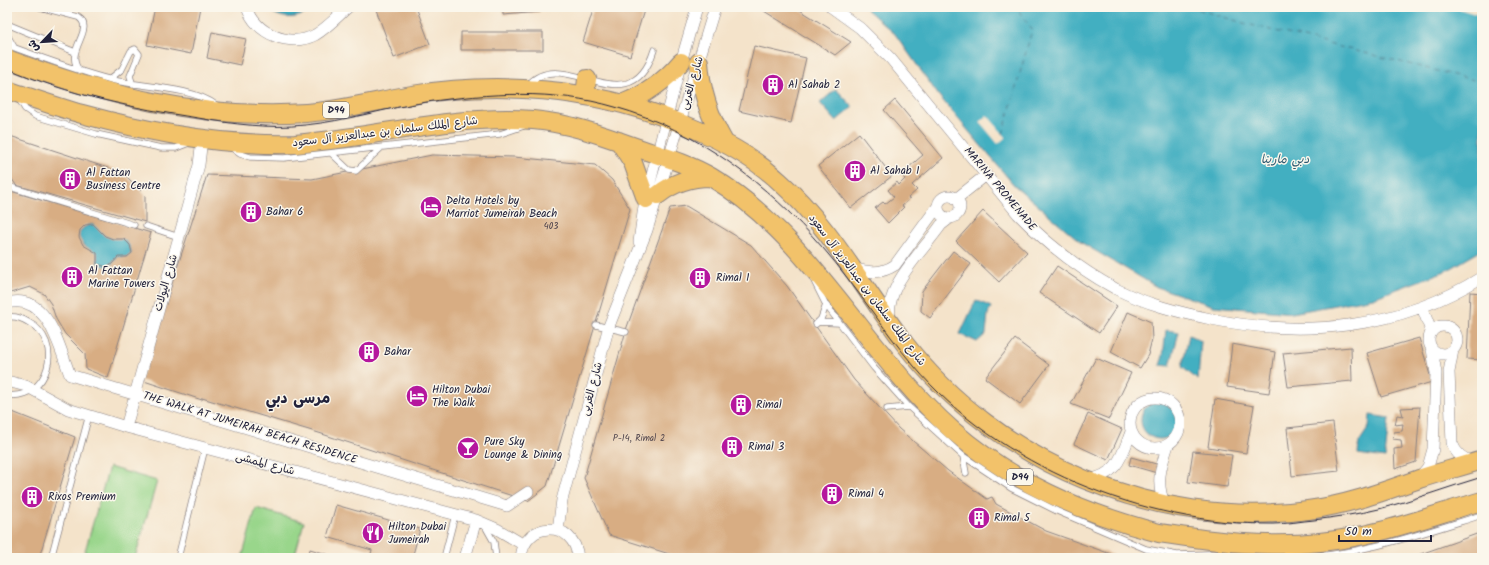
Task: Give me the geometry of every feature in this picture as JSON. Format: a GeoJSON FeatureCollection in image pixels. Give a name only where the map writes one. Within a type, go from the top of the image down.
{"type":"FeatureCollection","features":[{"type":"Feature","properties":{"kind":"main road","name":"شارع الملك سلمان بن عبدالعزيز آل سعود"},"geometry":{"type":"LineString","coordinates":[[10,53],[49,75],[114,94],[150,102],[224,112],[304,113],[330,111],[442,91],[472,89],[586,88],[674,120],[724,142],[758,164],[794,195],[825,230],[891,324],[925,367],[982,420],[1036,455],[1086,480],[1112,490],[1164,505],[1234,514],[1303,511],[1371,497],[1416,480],[1479,461]]}},
{"type":"Feature","properties":{"kind":"main road"},"geometry":{"type":"LineString","coordinates":[[624,103],[650,91],[672,73],[681,62]]}},
{"type":"Feature","properties":{"kind":"main road"},"geometry":{"type":"LineString","coordinates":[[699,62],[704,97],[712,120],[724,142]]}},
{"type":"Feature","properties":{"kind":"main road","name":"شارع الملك سلمان بن عبدالعزيز آل سعود"},"geometry":{"type":"LineString","coordinates":[[12,92],[104,119],[227,141],[272,145],[295,144],[466,122],[533,120],[577,128],[664,156],[710,177],[767,220],[810,265],[895,372],[924,404],[970,445],[1033,492],[1159,533],[1255,544],[1297,544],[1345,539],[1392,528],[1482,501]]}},
{"type":"Feature","properties":{"kind":"main road"},"geometry":{"type":"LineString","coordinates":[[389,146],[413,128]]}},
{"type":"Feature","properties":{"kind":"main road"},"geometry":{"type":"LineString","coordinates":[[620,141],[652,197],[677,182],[699,177],[710,177]]}},
{"type":"Feature","properties":{"kind":"street"},"geometry":{"type":"LineString","coordinates":[[247,7],[256,23],[265,31],[277,37],[289,40],[302,39],[325,29],[348,7]]}},
{"type":"Feature","properties":{"kind":"street","name":"شارع الغربى"},"geometry":{"type":"LineString","coordinates":[[674,120],[681,62],[697,7]]}},
{"type":"Feature","properties":{"kind":"street","name":"شارع الغربى"},"geometry":{"type":"LineString","coordinates":[[558,530],[562,500],[610,326],[638,250],[640,228],[652,197],[674,120],[699,62],[715,7]]}},
{"type":"Feature","properties":{"kind":"street","name":"MARINA PROMENADE"},"geometry":{"type":"LineString","coordinates":[[831,7],[860,28],[891,59],[1018,214],[1035,232],[1074,264],[1117,289],[1164,308],[1235,324],[1282,329],[1306,329],[1353,325],[1422,307],[1442,299],[1482,277]]}},
{"type":"Feature","properties":{"kind":"street","name":"شارع اليولات"},"geometry":{"type":"LineString","coordinates":[[126,427],[199,165],[199,137]]}},
{"type":"Feature","properties":{"kind":"street"},"geometry":{"type":"LineString","coordinates":[[956,200],[986,174]]}},
{"type":"Feature","properties":{"kind":"street"},"geometry":{"type":"LineString","coordinates":[[852,268],[877,273],[889,269],[895,265],[945,197],[952,197],[959,204],[959,210],[956,216],[950,218],[941,226],[895,288],[889,305],[891,324]]}},
{"type":"Feature","properties":{"kind":"street"},"geometry":{"type":"LineString","coordinates":[[938,206],[940,214],[946,218],[950,218]]}},
{"type":"Feature","properties":{"kind":"street","name":"THE WALK AT JUMEIRAH BEACH RESIDENCE"},"geometry":{"type":"LineString","coordinates":[[7,303],[22,302],[42,312],[49,321],[70,375],[135,393],[507,506],[528,492]]}},
{"type":"Feature","properties":{"kind":"street"},"geometry":{"type":"LineString","coordinates":[[1422,307],[1431,331]]}},
{"type":"Feature","properties":{"kind":"street"},"geometry":{"type":"LineString","coordinates":[[1416,480],[1428,467],[1433,449],[1436,378],[1432,349],[1428,340],[1431,331],[1444,325],[1456,332],[1458,342],[1453,350],[1449,372],[1452,443],[1454,450],[1460,457],[1479,461]]}},
{"type":"Feature","properties":{"kind":"street"},"geometry":{"type":"LineString","coordinates":[[1432,349],[1440,354],[1449,353],[1453,350]]}},
{"type":"Feature","properties":{"kind":"street","name":"شارع الممشى"},"geometry":{"type":"LineString","coordinates":[[7,381],[32,389],[56,403],[126,427],[479,521],[511,536],[524,545]]}},
{"type":"Feature","properties":{"kind":"street"},"geometry":{"type":"LineString","coordinates":[[1086,480],[1102,477],[1114,468],[1122,456],[1131,432],[1130,416],[1139,403],[1154,397],[1162,399],[1174,407],[1180,420],[1178,434],[1168,445],[1159,478],[1161,497],[1164,505]]}},
{"type":"Feature","properties":{"kind":"street"},"geometry":{"type":"LineString","coordinates":[[1131,432],[1136,440],[1143,446],[1160,448],[1168,445]]}},
{"type":"Feature","properties":{"kind":"street"},"geometry":{"type":"LineString","coordinates":[[465,558],[479,521]]}},
{"type":"Feature","properties":{"kind":"street"},"geometry":{"type":"LineString","coordinates":[[522,558],[524,545],[530,537],[538,531],[548,528],[567,534],[574,541],[578,550],[578,558]]}},
{"type":"Feature","properties":{"kind":"lane"},"geometry":{"type":"LineString","coordinates":[[40,7],[78,17],[83,22],[84,31],[75,52],[74,63],[80,71]]}},
{"type":"Feature","properties":{"kind":"lane"},"geometry":{"type":"LineString","coordinates":[[7,24],[75,52]]}},
{"type":"Feature","properties":{"kind":"lane"},"geometry":{"type":"LineString","coordinates":[[7,35],[10,53]]}},
{"type":"Feature","properties":{"kind":"lane"},"geometry":{"type":"LineString","coordinates":[[7,45],[10,53]]}},
{"type":"Feature","properties":{"kind":"lane"},"geometry":{"type":"LineString","coordinates":[[110,79],[122,69],[131,51],[137,50],[139,56],[131,73],[130,79],[133,85]]}},
{"type":"Feature","properties":{"kind":"lane"},"geometry":{"type":"LineString","coordinates":[[586,88],[619,85],[634,81],[646,71],[654,50]]}},
{"type":"Feature","properties":{"kind":"lane"},"geometry":{"type":"LineString","coordinates":[[10,53],[133,85],[198,95],[212,102],[224,112]]}},
{"type":"Feature","properties":{"kind":"lane"},"geometry":{"type":"LineString","coordinates":[[122,69],[131,73]]}},
{"type":"Feature","properties":{"kind":"lane"},"geometry":{"type":"LineString","coordinates":[[227,141],[240,154],[256,158],[284,158],[500,134],[517,129],[533,120]]}},
{"type":"Feature","properties":{"kind":"lane"},"geometry":{"type":"LineString","coordinates":[[331,153],[350,170],[356,171],[389,146]]}},
{"type":"Feature","properties":{"kind":"lane"},"geometry":{"type":"LineString","coordinates":[[7,186],[134,225]]}},
{"type":"Feature","properties":{"kind":"lane"},"geometry":{"type":"LineString","coordinates":[[146,226],[179,236]]}},
{"type":"Feature","properties":{"kind":"lane"},"geometry":{"type":"LineString","coordinates":[[810,265],[816,286],[826,305],[874,368],[909,407],[963,456],[1116,537],[1146,548],[1177,554],[1208,554],[1271,558]]}},
{"type":"Feature","properties":{"kind":"lane"},"geometry":{"type":"LineString","coordinates":[[826,305],[817,323],[839,323]]}},
{"type":"Feature","properties":{"kind":"lane"},"geometry":{"type":"LineString","coordinates":[[7,318],[22,319],[33,324],[42,333],[48,344],[49,356],[48,368],[44,376],[32,389],[22,394],[7,394]]}},
{"type":"Feature","properties":{"kind":"lane"},"geometry":{"type":"LineString","coordinates":[[596,324],[610,326],[626,332]]}},
{"type":"Feature","properties":{"kind":"lane"},"geometry":{"type":"LineString","coordinates":[[887,409],[909,407]]}},
{"type":"Feature","properties":{"kind":"lane"},"geometry":{"type":"LineString","coordinates":[[51,558],[89,414]]}},
{"type":"Feature","properties":{"kind":"lane"},"geometry":{"type":"LineString","coordinates":[[178,558],[205,448]]}},
{"type":"Feature","properties":{"kind":"lane"},"geometry":{"type":"LineString","coordinates":[[963,456],[966,473]]}},
{"type":"Feature","properties":{"kind":"lane"},"geometry":{"type":"LineString","coordinates":[[444,558],[455,515]]}},
{"type":"Feature","properties":{"kind":"lane"},"geometry":{"type":"LineString","coordinates":[[1292,558],[1343,553],[1379,546],[1482,515]]}},
{"type":"Feature","properties":{"kind":"lane"},"geometry":{"type":"LineString","coordinates":[[479,521],[494,542],[496,558]]}},
{"type":"Feature","properties":{"kind":"green space"},"geometry":{"type":"Polygon","coordinates":[[[109,467],[157,481],[135,558],[83,558],[109,467]]]}},
{"type":"Feature","properties":{"kind":"green space"},"geometry":{"type":"Polygon","coordinates":[[[256,508],[304,522],[294,558],[242,558],[256,508]]]}},
{"type":"Feature","properties":{"kind":"water"},"geometry":{"type":"Polygon","coordinates":[[[264,7],[316,7],[302,15],[290,18],[277,15],[264,7]]]}},
{"type":"Feature","properties":{"kind":"water","name":"دبي مارينا"},"geometry":{"type":"Polygon","coordinates":[[[864,7],[1482,7],[1482,250],[1448,270],[1373,298],[1292,313],[1214,306],[1157,287],[1082,243],[1014,185],[939,96],[895,34],[864,7]]]}},
{"type":"Feature","properties":{"kind":"water"},"geometry":{"type":"Polygon","coordinates":[[[836,89],[853,107],[836,121],[820,103],[836,89]]]}},
{"type":"Feature","properties":{"kind":"water"},"geometry":{"type":"Polygon","coordinates":[[[93,224],[117,234],[130,247],[132,253],[127,257],[118,257],[107,267],[97,264],[97,254],[84,245],[79,237],[80,231],[93,224]]]}},
{"type":"Feature","properties":{"kind":"water"},"geometry":{"type":"Polygon","coordinates":[[[976,300],[991,307],[988,314],[986,334],[977,342],[960,334],[976,300]]]}},
{"type":"Feature","properties":{"kind":"water"},"geometry":{"type":"Polygon","coordinates":[[[1166,330],[1179,332],[1170,366],[1160,365],[1163,356],[1166,330]]]}},
{"type":"Feature","properties":{"kind":"water"},"geometry":{"type":"Polygon","coordinates":[[[1189,335],[1201,341],[1198,380],[1182,367],[1189,335]]]}},
{"type":"Feature","properties":{"kind":"water"},"geometry":{"type":"Polygon","coordinates":[[[1156,401],[1164,401],[1171,404],[1176,409],[1179,420],[1176,431],[1171,436],[1164,439],[1156,439],[1149,436],[1144,431],[1141,424],[1141,416],[1144,409],[1149,404],[1156,401]]]}},
{"type":"Feature","properties":{"kind":"water"},"geometry":{"type":"Polygon","coordinates":[[[1370,415],[1389,418],[1385,458],[1358,454],[1359,442],[1369,427],[1370,415]]]}},
{"type":"Feature","properties":{"kind":"pier"},"geometry":{"type":"Polygon","coordinates":[[[1453,7],[1477,7],[1482,9],[1482,16],[1453,7]]]}},
{"type":"Feature","properties":{"kind":"pier"},"geometry":{"type":"Polygon","coordinates":[[[987,115],[1006,137],[998,144],[980,122],[987,115]]]}},
{"type":"Feature","properties":{"kind":"building"},"geometry":{"type":"Polygon","coordinates":[[[155,7],[200,7],[191,54],[147,45],[155,7]]]}},
{"type":"Feature","properties":{"kind":"building"},"geometry":{"type":"Polygon","coordinates":[[[375,7],[416,7],[430,44],[394,58],[375,7]]]}},
{"type":"Feature","properties":{"kind":"building"},"geometry":{"type":"Polygon","coordinates":[[[503,7],[540,7],[540,12],[503,15],[503,7]]]}},
{"type":"Feature","properties":{"kind":"building"},"geometry":{"type":"Polygon","coordinates":[[[594,7],[645,7],[630,56],[583,42],[594,7]]]}},
{"type":"Feature","properties":{"kind":"building"},"geometry":{"type":"Polygon","coordinates":[[[767,7],[795,7],[851,42],[835,55],[764,11],[767,7]]]}},
{"type":"Feature","properties":{"kind":"building"},"geometry":{"type":"Polygon","coordinates":[[[212,32],[246,39],[240,65],[207,58],[212,32]]]}},
{"type":"Feature","properties":{"kind":"building"},"geometry":{"type":"Polygon","coordinates":[[[461,32],[543,32],[543,50],[461,50],[461,32]]]}},
{"type":"Feature","properties":{"kind":"building","name":"Al Sahab 2"},"geometry":{"type":"Polygon","coordinates":[[[754,46],[806,58],[791,123],[739,111],[754,46]]]}},
{"type":"Feature","properties":{"kind":"building"},"geometry":{"type":"Polygon","coordinates":[[[895,100],[943,158],[912,185],[917,190],[908,198],[910,199],[902,206],[904,207],[888,223],[875,208],[883,202],[885,204],[894,197],[888,190],[897,182],[899,185],[905,179],[901,174],[923,155],[884,110],[895,100]]]}},
{"type":"Feature","properties":{"kind":"building","name":"Al Sahab 1"},"geometry":{"type":"Polygon","coordinates":[[[859,133],[892,176],[851,208],[818,166],[859,133]]]}},
{"type":"Feature","properties":{"kind":"building","name":"Al Fattan Business Centre"},"geometry":{"type":"Polygon","coordinates":[[[7,135],[123,173],[145,195],[145,222],[16,185],[7,172],[7,135]]]}},
{"type":"Feature","properties":{"kind":"building","name":"Bahar"},"geometry":{"type":"Polygon","coordinates":[[[432,155],[514,157],[595,165],[612,180],[630,209],[547,486],[528,501],[319,433],[202,398],[202,400],[141,380],[207,175],[312,179],[432,155]]]}},
{"type":"Feature","properties":{"kind":"building","name":"Al Fattan Marine Towers"},"geometry":{"type":"Polygon","coordinates":[[[7,190],[151,233],[108,378],[86,369],[85,354],[65,334],[56,319],[51,304],[44,294],[30,287],[7,294],[7,190]],[[93,224],[85,225],[80,230],[79,237],[83,245],[97,253],[97,264],[107,267],[118,257],[127,257],[132,253],[130,245],[124,239],[113,239],[105,236],[93,224]]]}},
{"type":"Feature","properties":{"kind":"building","name":"Rimal"},"geometry":{"type":"Polygon","coordinates":[[[686,206],[751,245],[787,286],[854,380],[899,429],[948,471],[987,499],[992,497],[996,504],[1046,531],[1122,558],[682,558],[609,535],[584,478],[627,327],[670,208],[686,206]]]}},
{"type":"Feature","properties":{"kind":"building"},"geometry":{"type":"Polygon","coordinates":[[[983,211],[1027,252],[999,282],[956,241],[983,211]]]}},
{"type":"Feature","properties":{"kind":"building"},"geometry":{"type":"Polygon","coordinates":[[[953,251],[971,264],[930,318],[921,311],[922,291],[953,251]]]}},
{"type":"Feature","properties":{"kind":"building"},"geometry":{"type":"Polygon","coordinates":[[[1057,266],[1117,306],[1099,333],[1039,293],[1057,266]]]}},
{"type":"Feature","properties":{"kind":"building"},"geometry":{"type":"Polygon","coordinates":[[[1470,292],[1482,293],[1482,360],[1467,359],[1470,292]]]}},
{"type":"Feature","properties":{"kind":"building"},"geometry":{"type":"Polygon","coordinates":[[[1128,312],[1151,322],[1152,339],[1148,355],[1140,368],[1111,352],[1128,312]]]}},
{"type":"Feature","properties":{"kind":"building"},"geometry":{"type":"Polygon","coordinates":[[[1419,338],[1432,382],[1381,397],[1367,353],[1419,338]]]}},
{"type":"Feature","properties":{"kind":"building"},"geometry":{"type":"Polygon","coordinates":[[[1015,339],[1049,365],[1020,404],[985,378],[1015,339]]]}},
{"type":"Feature","properties":{"kind":"building"},"geometry":{"type":"Polygon","coordinates":[[[1232,344],[1275,352],[1269,393],[1227,387],[1232,344]]]}},
{"type":"Feature","properties":{"kind":"building"},"geometry":{"type":"Polygon","coordinates":[[[1351,347],[1352,381],[1288,387],[1283,353],[1351,347]]]}},
{"type":"Feature","properties":{"kind":"building"},"geometry":{"type":"Polygon","coordinates":[[[1096,358],[1131,373],[1109,419],[1071,404],[1096,358]]]}},
{"type":"Feature","properties":{"kind":"building"},"geometry":{"type":"Polygon","coordinates":[[[1215,399],[1254,406],[1246,453],[1208,447],[1215,399]]]}},
{"type":"Feature","properties":{"kind":"building"},"geometry":{"type":"Polygon","coordinates":[[[1420,407],[1416,462],[1395,469],[1394,449],[1402,448],[1401,440],[1393,439],[1394,432],[1402,431],[1403,424],[1395,425],[1397,415],[1403,416],[1401,408],[1420,407]]]}},
{"type":"Feature","properties":{"kind":"building","name":"Rixos Premium"},"geometry":{"type":"Polygon","coordinates":[[[10,411],[75,437],[39,558],[7,558],[7,413],[10,411]]]}},
{"type":"Feature","properties":{"kind":"building"},"geometry":{"type":"Polygon","coordinates":[[[1088,414],[1122,429],[1108,460],[1074,444],[1088,414]]]}},
{"type":"Feature","properties":{"kind":"building"},"geometry":{"type":"Polygon","coordinates":[[[1333,423],[1339,471],[1292,476],[1287,428],[1333,423]]]}},
{"type":"Feature","properties":{"kind":"building"},"geometry":{"type":"Polygon","coordinates":[[[1193,451],[1232,455],[1227,487],[1188,482],[1193,451]]]}},
{"type":"Feature","properties":{"kind":"building"},"geometry":{"type":"Polygon","coordinates":[[[1131,457],[1160,465],[1157,473],[1129,465],[1131,457]]]}},
{"type":"Feature","properties":{"kind":"building","name":"Hilton Dubai Jumeirah"},"geometry":{"type":"Polygon","coordinates":[[[336,505],[420,529],[412,558],[370,558],[372,550],[327,537],[336,505]]]}},
{"type":"Feature","properties":{"kind":"building"},"geometry":{"type":"Polygon","coordinates":[[[1482,532],[1482,558],[1409,558],[1452,543],[1482,532]]]}},
{"type":"Feature","properties":{"kind":"building"},"geometry":{"type":"Polygon","coordinates":[[[310,549],[340,558],[308,558],[310,549]]]}},
{"type":"Feature","properties":{"kind":"ferry route"},"geometry":{"type":"LineString","coordinates":[[1003,134],[1032,30],[1016,7]]}},
{"type":"Feature","properties":{"kind":"ferry route"},"geometry":{"type":"LineString","coordinates":[[1190,7],[1247,24],[1482,82]]}},
{"type":"Feature","properties":{"kind":"tram line"},"geometry":{"type":"LineString","coordinates":[[7,68],[53,86],[125,105],[211,120],[265,126],[292,126],[320,123],[427,102],[474,96],[521,94],[545,95],[592,101],[615,107],[645,117],[675,130],[703,145],[754,181],[779,202],[823,248],[847,277],[902,352],[948,402],[987,433],[1030,460],[1077,483],[1125,501],[1175,514],[1224,522],[1283,524],[1371,511],[1405,502],[1482,477]]}},
{"type":"Feature","properties":{"kind":"place","name":"Al Sahab 2"},"geometry":{"type":"Point","coordinates":[773,85]}},
{"type":"Feature","properties":{"kind":"place","name":"Al Sahab 1"},"geometry":{"type":"Point","coordinates":[855,171]}},
{"type":"Feature","properties":{"kind":"place","name":"Al Fattan Business Centre"},"geometry":{"type":"Point","coordinates":[70,179]}},
{"type":"Feature","properties":{"kind":"place","name":"Delta Hotels by Marriot Jumeirah Beach"},"geometry":{"type":"Point","coordinates":[431,207]}},
{"type":"Feature","properties":{"kind":"place","name":"Bahar 6"},"geometry":{"type":"Point","coordinates":[251,212]}},
{"type":"Feature","properties":{"kind":"place","name":"Al Fattan Marine Towers"},"geometry":{"type":"Point","coordinates":[72,277]}},
{"type":"Feature","properties":{"kind":"place","name":"Rimal 1"},"geometry":{"type":"Point","coordinates":[700,278]}},
{"type":"Feature","properties":{"kind":"place","name":"Bahar"},"geometry":{"type":"Point","coordinates":[369,352]}},
{"type":"Feature","properties":{"kind":"place","name":"Hilton Dubai The Walk"},"geometry":{"type":"Point","coordinates":[417,396]}},
{"type":"Feature","properties":{"kind":"place","name":"Rimal"},"geometry":{"type":"Point","coordinates":[741,405]}},
{"type":"Feature","properties":{"kind":"place","name":"Rimal 3"},"geometry":{"type":"Point","coordinates":[732,447]}},
{"type":"Feature","properties":{"kind":"place","name":"Pure Sky Lounge & Dining"},"geometry":{"type":"Point","coordinates":[468,448]}},
{"type":"Feature","properties":{"kind":"place","name":"Rimal 4"},"geometry":{"type":"Point","coordinates":[832,494]}},
{"type":"Feature","properties":{"kind":"place","name":"Rixos Premium"},"geometry":{"type":"Point","coordinates":[32,497]}},
{"type":"Feature","properties":{"kind":"place","name":"Rimal 5"},"geometry":{"type":"Point","coordinates":[979,518]}},
{"type":"Feature","properties":{"kind":"place","name":"Hilton Dubai Jumeirah"},"geometry":{"type":"Point","coordinates":[373,533]}},
{"type":"Feature","properties":{"kind":"district","name":"مرسى دبي"},"geometry":{"type":"Point","coordinates":[298,399]}}]}
